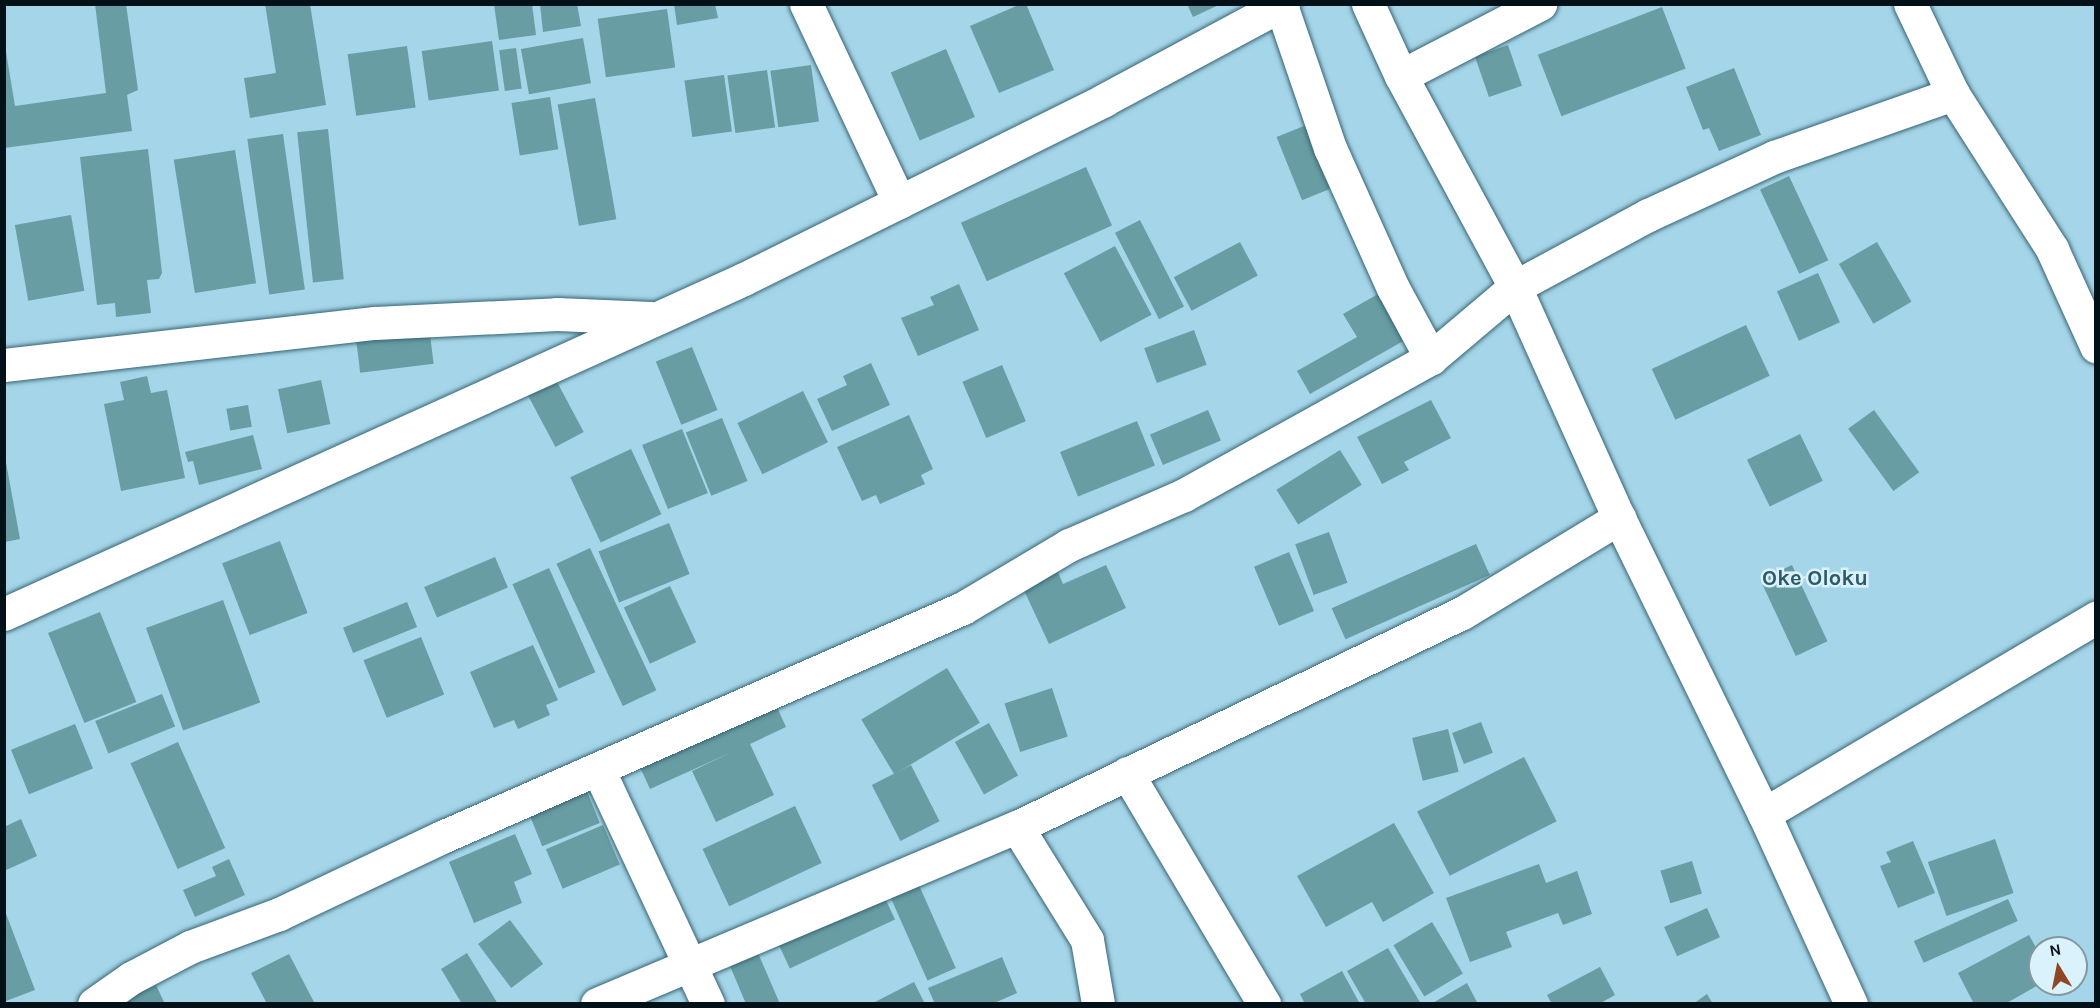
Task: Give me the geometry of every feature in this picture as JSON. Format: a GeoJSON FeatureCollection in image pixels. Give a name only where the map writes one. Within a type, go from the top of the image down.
{"type":"FeatureCollection","features":[{"type":"Feature","properties":{"kind":"street"},"geometry":{"type":"LineString","coordinates":[[806,4],[899,202]]}},
{"type":"Feature","properties":{"kind":"street"},"geometry":{"type":"LineString","coordinates":[[1368,4],[1401,76],[1515,287],[1619,518],[1764,814],[1851,1004]]}},
{"type":"Feature","properties":{"kind":"street"},"geometry":{"type":"LineString","coordinates":[[1401,76],[1540,4]]}},
{"type":"Feature","properties":{"kind":"street"},"geometry":{"type":"LineString","coordinates":[[1910,4],[1953,94],[2052,249],[2096,346]]}},
{"type":"Feature","properties":{"kind":"street"},"geometry":{"type":"LineString","coordinates":[[4,614],[658,318],[1104,100],[1282,5],[1330,148],[1393,288],[1431,358]]}},
{"type":"Feature","properties":{"kind":"street"},"geometry":{"type":"LineString","coordinates":[[94,1004],[131,978],[190,947],[279,914],[598,769],[963,608],[1058,551],[1184,495],[1431,358],[1515,287],[1648,215],[1774,157],[1953,94]]}},
{"type":"Feature","properties":{"kind":"street"},"geometry":{"type":"LineString","coordinates":[[4,365],[220,339],[458,317],[557,314],[658,318]]}},
{"type":"Feature","properties":{"kind":"street"},"geometry":{"type":"LineString","coordinates":[[597,1004],[689,963],[1017,827],[1462,613],[1619,518]]}},
{"type":"Feature","properties":{"kind":"street"},"geometry":{"type":"LineString","coordinates":[[1764,814],[2096,618]]}},
{"type":"Feature","properties":{"kind":"street"},"geometry":{"type":"LineString","coordinates":[[598,769],[708,1004]]}},
{"type":"Feature","properties":{"kind":"street"},"geometry":{"type":"LineString","coordinates":[[1127,773],[1264,1004]]}},
{"type":"Feature","properties":{"kind":"street"},"geometry":{"type":"LineString","coordinates":[[1017,827],[1088,940],[1098,1004]]}},
{"type":"Feature","properties":{"kind":"building"},"geometry":{"type":"Polygon","coordinates":[[[95,4],[126,4],[138,90],[127,95],[132,131],[4,148],[4,40],[15,106],[106,93],[95,4]]]}},
{"type":"Feature","properties":{"kind":"building"},"geometry":{"type":"Polygon","coordinates":[[[265,4],[310,4],[326,105],[250,118],[244,78],[276,73],[265,4]]]}},
{"type":"Feature","properties":{"kind":"building"},"geometry":{"type":"Polygon","coordinates":[[[494,4],[532,4],[536,35],[499,40],[494,4]]]}},
{"type":"Feature","properties":{"kind":"building"},"geometry":{"type":"Polygon","coordinates":[[[540,4],[577,4],[581,26],[543,32],[540,4]]]}},
{"type":"Feature","properties":{"kind":"building"},"geometry":{"type":"Polygon","coordinates":[[[674,4],[715,4],[718,18],[677,25],[674,4]]]}},
{"type":"Feature","properties":{"kind":"building"},"geometry":{"type":"Polygon","coordinates":[[[1021,4],[1026,4],[1054,70],[999,93],[970,26],[1021,4]]]}},
{"type":"Feature","properties":{"kind":"building"},"geometry":{"type":"Polygon","coordinates":[[[1187,4],[1221,4],[1193,17],[1187,4]]]}},
{"type":"Feature","properties":{"kind":"building"},"geometry":{"type":"Polygon","coordinates":[[[1662,7],[1686,69],[1561,116],[1538,55],[1662,7]]]}},
{"type":"Feature","properties":{"kind":"building"},"geometry":{"type":"Polygon","coordinates":[[[667,9],[675,67],[606,77],[598,19],[667,9]]]}},
{"type":"Feature","properties":{"kind":"building"},"geometry":{"type":"Polygon","coordinates":[[[583,38],[591,83],[529,94],[521,49],[583,38]]]}},
{"type":"Feature","properties":{"kind":"building"},"geometry":{"type":"Polygon","coordinates":[[[492,41],[499,91],[429,100],[422,51],[492,41]]]}},
{"type":"Feature","properties":{"kind":"building"},"geometry":{"type":"Polygon","coordinates":[[[1508,45],[1522,86],[1489,97],[1475,56],[1508,45]]]}},
{"type":"Feature","properties":{"kind":"building"},"geometry":{"type":"Polygon","coordinates":[[[407,46],[416,107],[356,116],[348,54],[407,46]]]}},
{"type":"Feature","properties":{"kind":"building"},"geometry":{"type":"Polygon","coordinates":[[[516,48],[522,89],[505,91],[499,50],[516,48]]]}},
{"type":"Feature","properties":{"kind":"building"},"geometry":{"type":"Polygon","coordinates":[[[946,49],[975,117],[920,141],[891,72],[946,49]]]}},
{"type":"Feature","properties":{"kind":"building"},"geometry":{"type":"Polygon","coordinates":[[[811,65],[819,121],[778,127],[770,71],[811,65]]]}},
{"type":"Feature","properties":{"kind":"building"},"geometry":{"type":"Polygon","coordinates":[[[1734,68],[1761,135],[1719,151],[1709,128],[1703,130],[1686,87],[1734,68]]]}},
{"type":"Feature","properties":{"kind":"building"},"geometry":{"type":"Polygon","coordinates":[[[767,70],[775,127],[735,133],[727,76],[767,70]]]}},
{"type":"Feature","properties":{"kind":"building"},"geometry":{"type":"Polygon","coordinates":[[[724,75],[732,131],[692,137],[684,81],[724,75]]]}},
{"type":"Feature","properties":{"kind":"building"},"geometry":{"type":"Polygon","coordinates":[[[550,97],[558,149],[520,155],[511,103],[550,97]]]}},
{"type":"Feature","properties":{"kind":"building"},"geometry":{"type":"Polygon","coordinates":[[[595,98],[616,219],[579,226],[558,105],[595,98]]]}},
{"type":"Feature","properties":{"kind":"building"},"geometry":{"type":"Polygon","coordinates":[[[1309,124],[1334,187],[1302,200],[1277,137],[1309,124]]]}},
{"type":"Feature","properties":{"kind":"building"},"geometry":{"type":"Polygon","coordinates":[[[328,129],[344,279],[313,282],[297,132],[328,129]]]}},
{"type":"Feature","properties":{"kind":"building"},"geometry":{"type":"Polygon","coordinates":[[[283,134],[305,289],[269,294],[247,139],[283,134]]]}},
{"type":"Feature","properties":{"kind":"building"},"geometry":{"type":"Polygon","coordinates":[[[148,149],[162,273],[159,279],[147,280],[151,313],[116,317],[115,303],[97,305],[80,157],[148,149]]]}},
{"type":"Feature","properties":{"kind":"building"},"geometry":{"type":"Polygon","coordinates":[[[235,150],[256,283],[195,293],[174,160],[235,150]]]}},
{"type":"Feature","properties":{"kind":"building"},"geometry":{"type":"Polygon","coordinates":[[[1086,167],[1112,225],[987,281],[961,223],[1086,167]]]}},
{"type":"Feature","properties":{"kind":"building"},"geometry":{"type":"Polygon","coordinates":[[[1789,176],[1828,260],[1799,274],[1760,190],[1789,176]]]}},
{"type":"Feature","properties":{"kind":"building"},"geometry":{"type":"Polygon","coordinates":[[[71,215],[84,291],[28,301],[15,225],[71,215]]]}},
{"type":"Feature","properties":{"kind":"building"},"geometry":{"type":"Polygon","coordinates":[[[1140,220],[1184,306],[1159,319],[1115,233],[1140,220]]]}},
{"type":"Feature","properties":{"kind":"building"},"geometry":{"type":"Polygon","coordinates":[[[1240,242],[1258,276],[1192,311],[1174,277],[1240,242]]]}},
{"type":"Feature","properties":{"kind":"building"},"geometry":{"type":"Polygon","coordinates":[[[1877,242],[1912,302],[1873,324],[1839,264],[1877,242]]]}},
{"type":"Feature","properties":{"kind":"building"},"geometry":{"type":"Polygon","coordinates":[[[1115,246],[1152,315],[1100,342],[1064,273],[1115,246]]]}},
{"type":"Feature","properties":{"kind":"building"},"geometry":{"type":"Polygon","coordinates":[[[1818,273],[1840,322],[1799,341],[1777,291],[1818,273]]]}},
{"type":"Feature","properties":{"kind":"building"},"geometry":{"type":"Polygon","coordinates":[[[959,284],[979,330],[918,356],[901,318],[934,305],[930,297],[959,284]]]}},
{"type":"Feature","properties":{"kind":"building"},"geometry":{"type":"Polygon","coordinates":[[[1378,294],[1405,340],[1310,394],[1297,371],[1357,337],[1343,314],[1378,294]]]}},
{"type":"Feature","properties":{"kind":"building"},"geometry":{"type":"Polygon","coordinates":[[[1746,325],[1770,376],[1675,420],[1652,369],[1746,325]]]}},
{"type":"Feature","properties":{"kind":"building"},"geometry":{"type":"Polygon","coordinates":[[[429,326],[434,364],[360,373],[356,335],[429,326]]]}},
{"type":"Feature","properties":{"kind":"building"},"geometry":{"type":"Polygon","coordinates":[[[1194,330],[1207,365],[1157,383],[1144,348],[1194,330]]]}},
{"type":"Feature","properties":{"kind":"building"},"geometry":{"type":"Polygon","coordinates":[[[692,347],[717,410],[681,425],[656,362],[692,347]]]}},
{"type":"Feature","properties":{"kind":"building"},"geometry":{"type":"Polygon","coordinates":[[[871,363],[890,405],[832,431],[817,399],[847,385],[843,376],[871,363]]]}},
{"type":"Feature","properties":{"kind":"building"},"geometry":{"type":"Polygon","coordinates":[[[1002,365],[1026,421],[986,438],[962,382],[1002,365]]]}},
{"type":"Feature","properties":{"kind":"building"},"geometry":{"type":"Polygon","coordinates":[[[147,376],[151,393],[167,390],[185,478],[121,491],[104,404],[124,400],[120,382],[147,376]]]}},
{"type":"Feature","properties":{"kind":"building"},"geometry":{"type":"Polygon","coordinates":[[[321,380],[330,424],[287,433],[278,389],[321,380]]]}},
{"type":"Feature","properties":{"kind":"building"},"geometry":{"type":"Polygon","coordinates":[[[556,380],[584,432],[555,447],[528,395],[556,380]]]}},
{"type":"Feature","properties":{"kind":"building"},"geometry":{"type":"Polygon","coordinates":[[[803,391],[828,442],[762,474],[737,423],[803,391]]]}},
{"type":"Feature","properties":{"kind":"building"},"geometry":{"type":"Polygon","coordinates":[[[1431,400],[1451,438],[1404,462],[1409,470],[1382,484],[1357,437],[1431,400]]]}},
{"type":"Feature","properties":{"kind":"building"},"geometry":{"type":"Polygon","coordinates":[[[248,405],[252,427],[230,430],[226,409],[248,405]]]}},
{"type":"Feature","properties":{"kind":"building"},"geometry":{"type":"Polygon","coordinates":[[[1208,410],[1221,440],[1163,465],[1150,435],[1208,410]]]}},
{"type":"Feature","properties":{"kind":"building"},"geometry":{"type":"Polygon","coordinates":[[[1874,410],[1919,472],[1893,491],[1848,429],[1874,410]]]}},
{"type":"Feature","properties":{"kind":"building"},"geometry":{"type":"Polygon","coordinates":[[[909,415],[933,469],[921,475],[925,484],[880,504],[876,495],[862,501],[837,447],[909,415]]]}},
{"type":"Feature","properties":{"kind":"building"},"geometry":{"type":"Polygon","coordinates":[[[722,418],[747,481],[711,496],[686,433],[722,418]]]}},
{"type":"Feature","properties":{"kind":"building"},"geometry":{"type":"Polygon","coordinates":[[[1137,421],[1155,466],[1078,497],[1060,452],[1137,421]]]}},
{"type":"Feature","properties":{"kind":"building"},"geometry":{"type":"Polygon","coordinates":[[[682,429],[708,493],[668,509],[642,445],[682,429]]]}},
{"type":"Feature","properties":{"kind":"building"},"geometry":{"type":"Polygon","coordinates":[[[1800,434],[1823,481],[1770,507],[1747,460],[1800,434]]]}},
{"type":"Feature","properties":{"kind":"building"},"geometry":{"type":"Polygon","coordinates":[[[253,435],[262,469],[199,485],[193,461],[188,462],[185,452],[253,435]]]}},
{"type":"Feature","properties":{"kind":"building"},"geometry":{"type":"Polygon","coordinates":[[[631,449],[661,514],[601,543],[570,477],[631,449]]]}},
{"type":"Feature","properties":{"kind":"building"},"geometry":{"type":"Polygon","coordinates":[[[1340,450],[1362,485],[1298,525],[1276,490],[1340,450]]]}},
{"type":"Feature","properties":{"kind":"building"},"geometry":{"type":"Polygon","coordinates":[[[5,457],[20,539],[5,542],[5,457]]]}},
{"type":"Feature","properties":{"kind":"building"},"geometry":{"type":"Polygon","coordinates":[[[669,523],[690,574],[619,602],[599,551],[669,523]]]}},
{"type":"Feature","properties":{"kind":"building"},"geometry":{"type":"Polygon","coordinates":[[[1329,532],[1347,583],[1314,595],[1295,544],[1329,532]]]}},
{"type":"Feature","properties":{"kind":"building"},"geometry":{"type":"Polygon","coordinates":[[[280,541],[308,613],[250,635],[222,563],[280,541]]]}},
{"type":"Feature","properties":{"kind":"building"},"geometry":{"type":"Polygon","coordinates":[[[1476,544],[1490,575],[1345,639],[1332,608],[1476,544]]]}},
{"type":"Feature","properties":{"kind":"building"},"geometry":{"type":"Polygon","coordinates":[[[590,548],[656,690],[623,706],[556,564],[590,548]]]}},
{"type":"Feature","properties":{"kind":"building"},"geometry":{"type":"Polygon","coordinates":[[[1289,552],[1314,611],[1279,626],[1254,567],[1289,552]]]}},
{"type":"Feature","properties":{"kind":"building"},"geometry":{"type":"Polygon","coordinates":[[[495,557],[508,587],[437,617],[424,587],[495,557]]]}},
{"type":"Feature","properties":{"kind":"building"},"geometry":{"type":"Polygon","coordinates":[[[1106,565],[1126,608],[1049,644],[1022,586],[1057,570],[1063,584],[1106,565]]]}},
{"type":"Feature","properties":{"kind":"building"},"geometry":{"type":"Polygon","coordinates":[[[1792,565],[1827,641],[1796,656],[1760,580],[1792,565]]]}},
{"type":"Feature","properties":{"kind":"building"},"geometry":{"type":"Polygon","coordinates":[[[549,568],[595,672],[559,688],[512,584],[549,568]]]}},
{"type":"Feature","properties":{"kind":"building"},"geometry":{"type":"Polygon","coordinates":[[[670,586],[696,642],[650,664],[624,608],[670,586]]]}},
{"type":"Feature","properties":{"kind":"building"},"geometry":{"type":"Polygon","coordinates":[[[223,600],[260,702],[183,730],[146,628],[223,600]]]}},
{"type":"Feature","properties":{"kind":"building"},"geometry":{"type":"Polygon","coordinates":[[[407,602],[417,627],[353,653],[343,628],[407,602]]]}},
{"type":"Feature","properties":{"kind":"building"},"geometry":{"type":"Polygon","coordinates":[[[100,612],[136,702],[84,723],[48,633],[100,612]]]}},
{"type":"Feature","properties":{"kind":"building"},"geometry":{"type":"Polygon","coordinates":[[[421,637],[444,694],[387,718],[364,660],[421,637]]]}},
{"type":"Feature","properties":{"kind":"building"},"geometry":{"type":"Polygon","coordinates":[[[533,645],[558,700],[546,705],[550,715],[518,729],[514,720],[494,728],[470,672],[533,645]]]}},
{"type":"Feature","properties":{"kind":"building"},"geometry":{"type":"Polygon","coordinates":[[[947,668],[980,723],[894,774],[861,720],[947,668]]]}},
{"type":"Feature","properties":{"kind":"building"},"geometry":{"type":"Polygon","coordinates":[[[1052,688],[1068,737],[1020,752],[1004,703],[1052,688]]]}},
{"type":"Feature","properties":{"kind":"building"},"geometry":{"type":"Polygon","coordinates":[[[162,694],[175,726],[108,753],[95,721],[162,694]]]}},
{"type":"Feature","properties":{"kind":"building"},"geometry":{"type":"Polygon","coordinates":[[[775,703],[786,727],[750,744],[774,795],[716,822],[692,771],[732,752],[650,789],[639,765],[775,703]]]}},
{"type":"Feature","properties":{"kind":"building"},"geometry":{"type":"Polygon","coordinates":[[[1481,722],[1493,753],[1464,764],[1452,733],[1481,722]]]}},
{"type":"Feature","properties":{"kind":"building"},"geometry":{"type":"Polygon","coordinates":[[[989,723],[1018,775],[984,794],[955,742],[989,723]]]}},
{"type":"Feature","properties":{"kind":"building"},"geometry":{"type":"Polygon","coordinates":[[[75,724],[93,769],[29,794],[11,750],[75,724]]]}},
{"type":"Feature","properties":{"kind":"building"},"geometry":{"type":"Polygon","coordinates":[[[1448,729],[1459,772],[1423,781],[1412,738],[1448,729]]]}},
{"type":"Feature","properties":{"kind":"building"},"geometry":{"type":"Polygon","coordinates":[[[178,742],[225,848],[178,869],[130,763],[178,742]]]}},
{"type":"Feature","properties":{"kind":"building"},"geometry":{"type":"Polygon","coordinates":[[[1524,757],[1557,821],[1450,876],[1417,811],[1524,757]]]}},
{"type":"Feature","properties":{"kind":"building"},"geometry":{"type":"Polygon","coordinates":[[[911,765],[940,821],[900,841],[872,785],[911,765]]]}},
{"type":"Feature","properties":{"kind":"building"},"geometry":{"type":"Polygon","coordinates":[[[584,784],[600,823],[542,846],[527,807],[584,784]]]}},
{"type":"Feature","properties":{"kind":"building"},"geometry":{"type":"Polygon","coordinates":[[[795,806],[822,863],[729,906],[703,849],[795,806]]]}},
{"type":"Feature","properties":{"kind":"building"},"geometry":{"type":"Polygon","coordinates":[[[21,819],[37,856],[4,871],[4,827],[21,819]]]}},
{"type":"Feature","properties":{"kind":"building"},"geometry":{"type":"Polygon","coordinates":[[[1394,823],[1434,893],[1383,922],[1372,902],[1326,927],[1297,876],[1394,823]]]}},
{"type":"Feature","properties":{"kind":"building"},"geometry":{"type":"Polygon","coordinates":[[[603,825],[620,865],[563,889],[546,849],[603,825]]]}},
{"type":"Feature","properties":{"kind":"building"},"geometry":{"type":"Polygon","coordinates":[[[515,834],[532,874],[514,882],[522,903],[474,923],[449,862],[515,834]]]}},
{"type":"Feature","properties":{"kind":"building"},"geometry":{"type":"Polygon","coordinates":[[[1995,839],[2014,893],[1946,916],[1928,862],[1995,839]]]}},
{"type":"Feature","properties":{"kind":"building"},"geometry":{"type":"Polygon","coordinates":[[[1913,841],[1935,893],[1898,908],[1880,866],[1891,862],[1886,852],[1913,841]]]}},
{"type":"Feature","properties":{"kind":"building"},"geometry":{"type":"Polygon","coordinates":[[[229,859],[245,895],[195,917],[183,890],[216,876],[212,867],[229,859]]]}},
{"type":"Feature","properties":{"kind":"building"},"geometry":{"type":"Polygon","coordinates":[[[1692,861],[1702,894],[1670,903],[1660,871],[1692,861]]]}},
{"type":"Feature","properties":{"kind":"building"},"geometry":{"type":"Polygon","coordinates":[[[1539,864],[1546,883],[1577,871],[1592,914],[1563,925],[1558,913],[1506,932],[1512,947],[1470,962],[1446,898],[1539,864]]]}},
{"type":"Feature","properties":{"kind":"building"},"geometry":{"type":"Polygon","coordinates":[[[918,883],[956,968],[928,981],[890,896],[918,883]]]}},
{"type":"Feature","properties":{"kind":"building"},"geometry":{"type":"Polygon","coordinates":[[[884,896],[895,920],[790,969],[779,945],[884,896]]]}},
{"type":"Feature","properties":{"kind":"building"},"geometry":{"type":"Polygon","coordinates":[[[2008,899],[2018,921],[1924,963],[1914,941],[2008,899]]]}},
{"type":"Feature","properties":{"kind":"building"},"geometry":{"type":"Polygon","coordinates":[[[1707,908],[1720,937],[1677,956],[1664,927],[1707,908]]]}},
{"type":"Feature","properties":{"kind":"building"},"geometry":{"type":"Polygon","coordinates":[[[5,911],[35,990],[6,1001],[5,998],[5,911]]]}},
{"type":"Feature","properties":{"kind":"building"},"geometry":{"type":"Polygon","coordinates":[[[510,920],[543,964],[511,988],[478,944],[510,920]]]}},
{"type":"Feature","properties":{"kind":"building"},"geometry":{"type":"Polygon","coordinates":[[[1432,922],[1463,973],[1424,997],[1393,945],[1432,922]]]}},
{"type":"Feature","properties":{"kind":"building"},"geometry":{"type":"Polygon","coordinates":[[[2030,936],[2028,991],[2005,1004],[1974,1004],[1958,973],[2030,936]]]}},
{"type":"Feature","properties":{"kind":"building"},"geometry":{"type":"Polygon","coordinates":[[[1388,948],[1421,1004],[1366,1004],[1347,971],[1388,948]]]}},
{"type":"Feature","properties":{"kind":"building"},"geometry":{"type":"Polygon","coordinates":[[[467,953],[498,1004],[462,1004],[441,969],[467,953]]]}},
{"type":"Feature","properties":{"kind":"building"},"geometry":{"type":"Polygon","coordinates":[[[758,953],[780,1004],[746,1004],[730,966],[758,953]]]}},
{"type":"Feature","properties":{"kind":"building"},"geometry":{"type":"Polygon","coordinates":[[[289,954],[315,1004],[267,1004],[251,973],[289,954]]]}},
{"type":"Feature","properties":{"kind":"building"},"geometry":{"type":"Polygon","coordinates":[[[1002,957],[1017,993],[992,1004],[935,1004],[928,988],[1002,957]]]}},
{"type":"Feature","properties":{"kind":"building"},"geometry":{"type":"Polygon","coordinates":[[[1600,967],[1615,995],[1599,1004],[1552,1004],[1547,995],[1600,967]]]}},
{"type":"Feature","properties":{"kind":"building"},"geometry":{"type":"Polygon","coordinates":[[[1342,971],[1360,1004],[1305,1004],[1300,994],[1342,971]]]}},
{"type":"Feature","properties":{"kind":"building"},"geometry":{"type":"Polygon","coordinates":[[[914,982],[925,1004],[871,1004],[914,982]]]}},
{"type":"Feature","properties":{"kind":"building"},"geometry":{"type":"Polygon","coordinates":[[[1467,983],[1478,1004],[1431,1004],[1467,983]]]}},
{"type":"Feature","properties":{"kind":"building"},"geometry":{"type":"Polygon","coordinates":[[[156,985],[165,1004],[117,1004],[156,985]]]}},
{"type":"Feature","properties":{"kind":"building"},"geometry":{"type":"Polygon","coordinates":[[[1707,994],[1713,1004],[1693,1004],[1707,994]]]}},
{"type":"Feature","properties":{"kind":"district","name":"Oke Oloku"},"geometry":{"type":"Point","coordinates":[1815,579]}}]}
